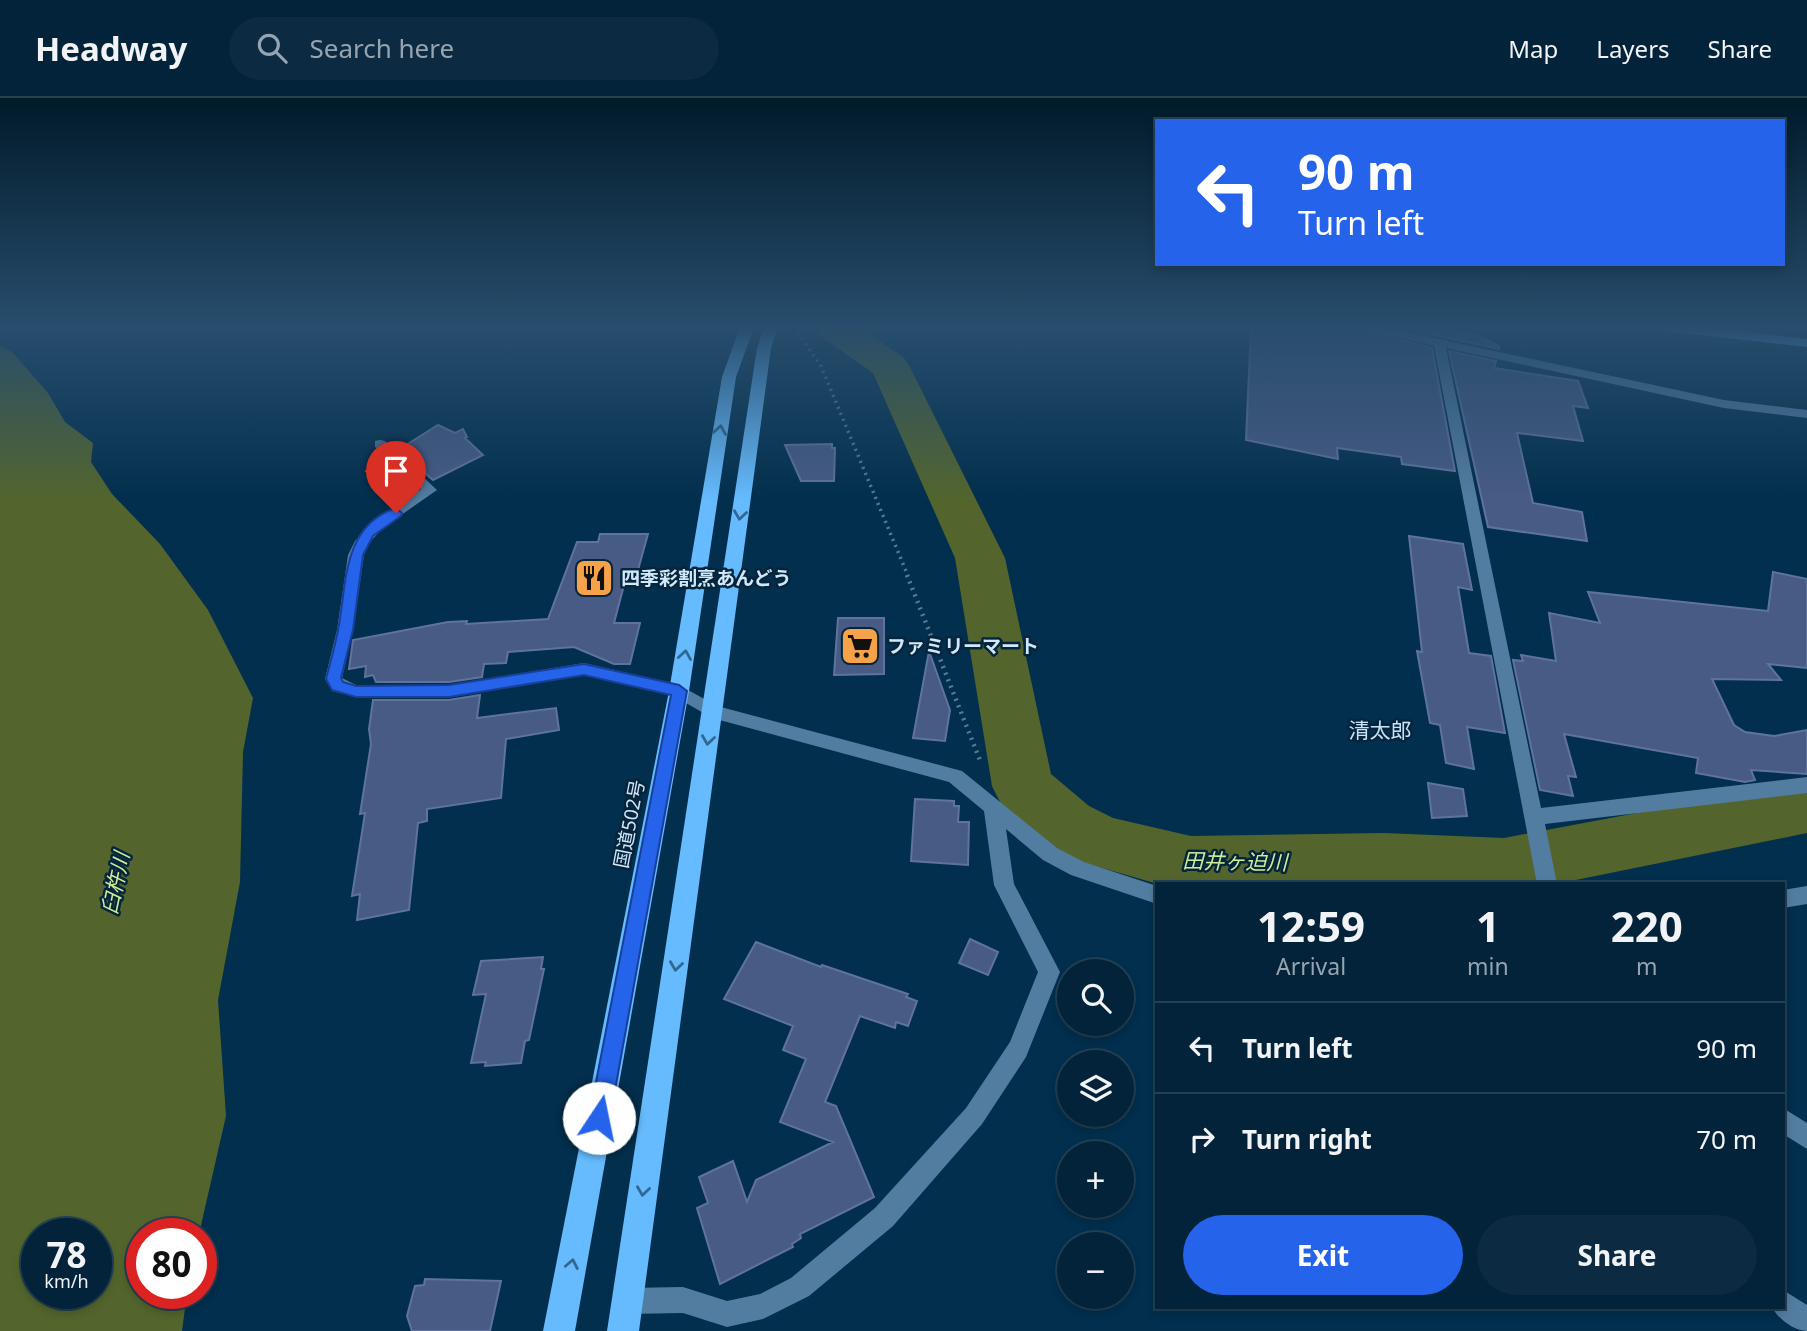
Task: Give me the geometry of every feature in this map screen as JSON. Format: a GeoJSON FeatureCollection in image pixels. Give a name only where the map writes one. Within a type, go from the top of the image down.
{"type":"FeatureCollection","features":[{"type":"Feature","properties":{"kind":"highway","name":"国道502号"},"geometry":{"type":"LineString","coordinates":[[559,1331],[679,691],[728,385]]}},
{"type":"Feature","properties":{"kind":"highway"},"geometry":{"type":"LineString","coordinates":[[623,1331],[759,385]]}},
{"type":"Feature","properties":{"kind":"street"},"geometry":{"type":"LineString","coordinates":[[1448,385],[1547,882]]}},
{"type":"Feature","properties":{"kind":"street"},"geometry":{"type":"LineString","coordinates":[[1629,385],[1724,404],[1807,414]]}},
{"type":"Feature","properties":{"kind":"street"},"geometry":{"type":"LineString","coordinates":[[380,444],[430,491],[379,524],[362,541],[356,555],[345,630],[333,679],[338,686],[356,691],[449,691],[584,669],[679,691],[712,711],[955,776],[1050,854],[1078,869],[1155,894]]}},
{"type":"Feature","properties":{"kind":"street"},"geometry":{"type":"LineString","coordinates":[[1537,825],[1807,785]]}},
{"type":"Feature","properties":{"kind":"street"},"geometry":{"type":"LineString","coordinates":[[627,1301],[683,1300],[727,1314],[763,1306],[800,1287],[884,1217],[974,1116],[1018,1049],[1049,972],[1004,885],[993,806]]}},
{"type":"Feature","properties":{"kind":"street"},"geometry":{"type":"LineString","coordinates":[[1785,899],[1807,895]]}},
{"type":"Feature","properties":{"kind":"street"},"geometry":{"type":"LineString","coordinates":[[1785,1122],[1807,1138]]}},
{"type":"Feature","properties":{"kind":"street"},"geometry":{"type":"LineString","coordinates":[[1785,1305],[1807,1322]]}},
{"type":"Feature","properties":{"kind":"path"},"geometry":{"type":"LineString","coordinates":[[829,385],[874,490],[981,763]]}},
{"type":"Feature","properties":{"kind":"water","name":"臼杵川"},"geometry":{"type":"Polygon","coordinates":[[[0,385],[41,385],[65,422],[93,443],[91,462],[112,494],[160,544],[208,610],[253,698],[243,752],[240,882],[218,1000],[226,1116],[203,1218],[126,1218],[126,1309],[185,1309],[182,1331],[0,1331],[0,385]]]}},
{"type":"Feature","properties":{"kind":"building"},"geometry":{"type":"Polygon","coordinates":[[[1248,385],[1439,385],[1455,471],[1402,464],[1401,457],[1337,448],[1338,459],[1246,440],[1248,385]]]}},
{"type":"Feature","properties":{"kind":"building"},"geometry":{"type":"Polygon","coordinates":[[[1456,385],[1579,385],[1588,408],[1573,406],[1583,441],[1517,433],[1533,503],[1582,512],[1587,541],[1488,527],[1456,385]]]}},
{"type":"Feature","properties":{"kind":"building"},"geometry":{"type":"Polygon","coordinates":[[[438,425],[455,433],[463,429],[467,437],[465,438],[483,455],[433,480],[404,455],[413,451],[403,447],[438,425]]]}},
{"type":"Feature","properties":{"kind":"building"},"geometry":{"type":"Polygon","coordinates":[[[832,444],[832,448],[835,448],[834,481],[801,481],[785,445],[832,444]]]}},
{"type":"Feature","properties":{"kind":"building"},"geometry":{"type":"Polygon","coordinates":[[[387,462],[410,482],[391,497],[366,471],[387,462]]]}},
{"type":"Feature","properties":{"kind":"building"},"geometry":{"type":"Polygon","coordinates":[[[600,534],[648,534],[638,570],[628,570],[614,623],[640,623],[630,664],[614,664],[574,647],[508,652],[506,663],[484,664],[482,677],[449,682],[376,682],[373,675],[365,677],[366,666],[349,669],[353,640],[448,622],[467,621],[466,624],[548,619],[577,542],[598,542],[600,534]]]}},
{"type":"Feature","properties":{"kind":"building"},"geometry":{"type":"Polygon","coordinates":[[[1409,536],[1463,544],[1472,590],[1458,587],[1469,653],[1491,656],[1505,733],[1467,727],[1474,769],[1446,763],[1440,725],[1430,723],[1417,651],[1422,652],[1409,536]]]}},
{"type":"Feature","properties":{"kind":"building"},"geometry":{"type":"Polygon","coordinates":[[[1773,572],[1807,579],[1807,668],[1768,664],[1781,680],[1712,679],[1734,725],[1745,732],[1774,736],[1807,730],[1807,774],[1751,770],[1755,780],[1745,782],[1696,773],[1698,758],[1564,734],[1576,777],[1568,776],[1573,796],[1540,790],[1513,660],[1523,661],[1521,655],[1556,661],[1549,613],[1600,623],[1588,592],[1768,611],[1773,572]]]}},
{"type":"Feature","properties":{"kind":"building","name":"ファミリーマート"},"geometry":{"type":"Polygon","coordinates":[[[838,618],[884,618],[884,674],[834,675],[838,618]]]}},
{"type":"Feature","properties":{"kind":"building"},"geometry":{"type":"Polygon","coordinates":[[[929,651],[950,710],[945,741],[913,738],[929,651]]]}},
{"type":"Feature","properties":{"kind":"building"},"geometry":{"type":"Polygon","coordinates":[[[480,695],[477,718],[556,708],[559,730],[506,739],[501,798],[427,809],[427,821],[418,823],[409,910],[357,920],[360,894],[352,896],[365,813],[360,814],[371,744],[369,729],[373,700],[449,700],[480,695]]]}},
{"type":"Feature","properties":{"kind":"building"},"geometry":{"type":"Polygon","coordinates":[[[1428,783],[1463,789],[1467,816],[1432,818],[1428,783]]]}},
{"type":"Feature","properties":{"kind":"building"},"geometry":{"type":"Polygon","coordinates":[[[915,799],[954,801],[954,806],[959,806],[958,822],[969,822],[968,865],[911,861],[915,799]]]}},
{"type":"Feature","properties":{"kind":"building"},"geometry":{"type":"Polygon","coordinates":[[[970,939],[998,952],[988,975],[959,963],[970,939]]]}},
{"type":"Feature","properties":{"kind":"building"},"geometry":{"type":"Polygon","coordinates":[[[756,942],[821,967],[822,965],[908,994],[906,997],[917,1001],[908,1026],[896,1022],[895,1028],[860,1016],[825,1102],[836,1106],[874,1197],[800,1234],[801,1238],[792,1244],[793,1247],[720,1284],[697,1208],[708,1203],[699,1177],[733,1161],[747,1202],[756,1180],[833,1142],[780,1122],[806,1059],[783,1050],[793,1026],[724,999],[756,942]]]}},
{"type":"Feature","properties":{"kind":"building"},"geometry":{"type":"Polygon","coordinates":[[[543,957],[541,969],[544,969],[529,1040],[525,1041],[521,1063],[485,1066],[486,1062],[471,1063],[486,994],[473,995],[481,961],[543,957]]]}},
{"type":"Feature","properties":{"kind":"building"},"geometry":{"type":"Polygon","coordinates":[[[425,1279],[501,1281],[490,1331],[412,1331],[407,1316],[415,1286],[424,1285],[425,1279]]]}},
{"type":"Feature","properties":{"kind":"waterway","name":"田井ヶ迫川"},"geometry":{"type":"LineString","coordinates":[[898,385],[980,558],[1023,786],[1067,825],[1101,842],[1191,864],[1384,861],[1504,866],[1807,807]]}},
{"type":"Feature","properties":{"kind":"place","name":"四季彩割烹あんどう"},"geometry":{"type":"Point","coordinates":[594,578]}},
{"type":"Feature","properties":{"kind":"place","name":"ファミリーマート"},"geometry":{"type":"Point","coordinates":[860,646]}},
{"type":"Feature","properties":{"kind":"district","name":"清太郎"},"geometry":{"type":"Point","coordinates":[1380,730]}},
{"type":"Feature","properties":{"kind":"route"},"geometry":{"type":"LineString","coordinates":[[396,513],[368,534],[356,555],[345,630],[333,679],[338,686],[356,691],[449,691],[584,669],[679,691],[599,1118]]}}]}
